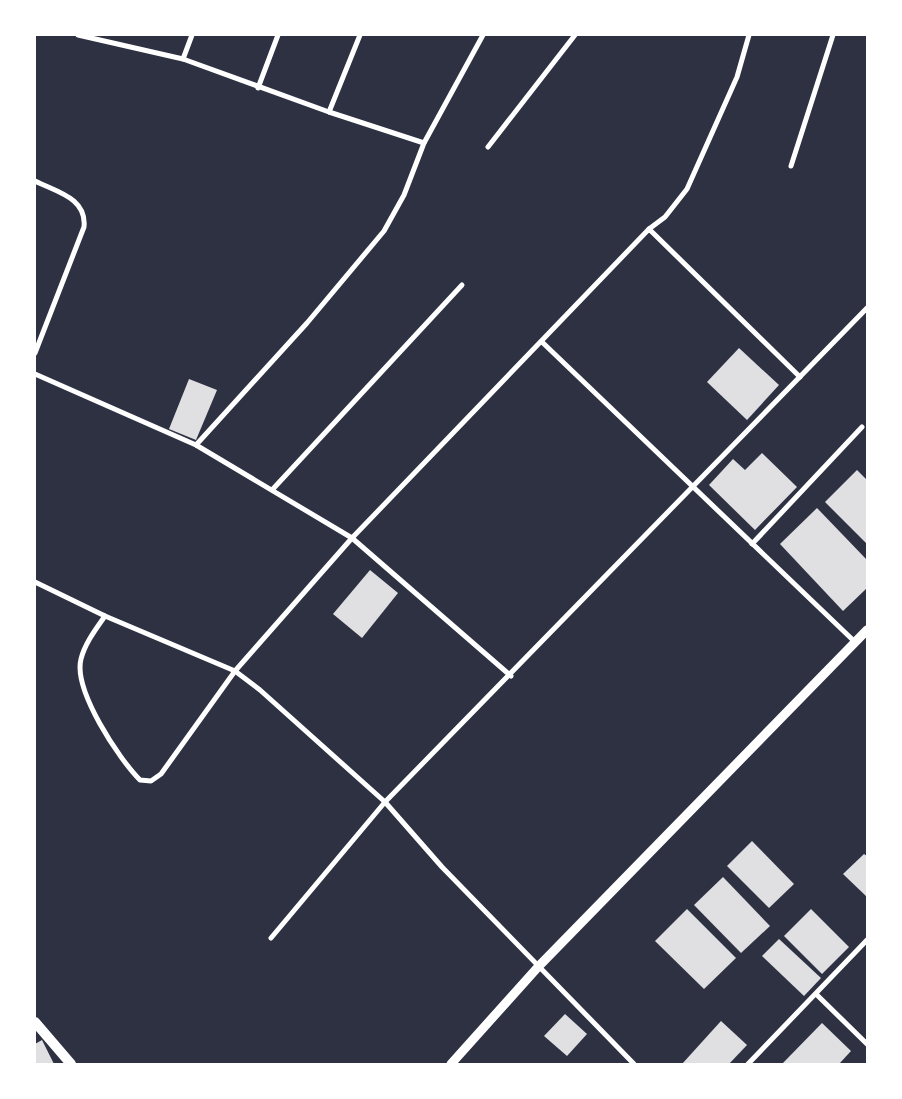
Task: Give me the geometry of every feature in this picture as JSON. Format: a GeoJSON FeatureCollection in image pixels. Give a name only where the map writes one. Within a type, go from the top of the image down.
{"type":"FeatureCollection","features":[{"type":"Feature","properties":{"kind":"main road"},"geometry":{"type":"LineString","coordinates":[[35,1022],[72,1064]]}},
{"type":"Feature","properties":{"kind":"street"},"geometry":{"type":"LineString","coordinates":[[78,35],[182,59],[258,88],[424,143]]}},
{"type":"Feature","properties":{"kind":"street"},"geometry":{"type":"LineString","coordinates":[[182,59],[192,35]]}},
{"type":"Feature","properties":{"kind":"street"},"geometry":{"type":"LineString","coordinates":[[258,88],[278,35]]}},
{"type":"Feature","properties":{"kind":"street"},"geometry":{"type":"LineString","coordinates":[[329,112],[360,35]]}},
{"type":"Feature","properties":{"kind":"street"},"geometry":{"type":"LineString","coordinates":[[196,445],[367,254],[384,231],[404,195],[424,143],[483,35]]}},
{"type":"Feature","properties":{"kind":"street"},"geometry":{"type":"LineString","coordinates":[[488,147],[575,35]]}},
{"type":"Feature","properties":{"kind":"street"},"geometry":{"type":"LineString","coordinates":[[105,616],[85,647],[80,661],[80,677],[84,691],[111,744],[128,768],[140,780],[152,781],[161,774],[235,672],[352,538],[649,229],[665,217],[687,189],[736,77],[750,35]]}},
{"type":"Feature","properties":{"kind":"street"},"geometry":{"type":"LineString","coordinates":[[791,166],[833,35]]}},
{"type":"Feature","properties":{"kind":"street"},"geometry":{"type":"LineString","coordinates":[[35,181],[70,198],[80,206],[85,216],[84,227],[35,353]]}},
{"type":"Feature","properties":{"kind":"street"},"geometry":{"type":"LineString","coordinates":[[649,229],[800,377]]}},
{"type":"Feature","properties":{"kind":"street"},"geometry":{"type":"LineString","coordinates":[[272,490],[462,284]]}},
{"type":"Feature","properties":{"kind":"street"},"geometry":{"type":"LineString","coordinates":[[271,938],[386,802],[511,676],[867,308]]}},
{"type":"Feature","properties":{"kind":"street"},"geometry":{"type":"LineString","coordinates":[[542,342],[855,642]]}},
{"type":"Feature","properties":{"kind":"street"},"geometry":{"type":"LineString","coordinates":[[35,374],[196,445],[352,538],[511,676]]}},
{"type":"Feature","properties":{"kind":"street"},"geometry":{"type":"LineString","coordinates":[[752,544],[862,427]]}},
{"type":"Feature","properties":{"kind":"street"},"geometry":{"type":"LineString","coordinates":[[35,582],[105,616],[235,672],[260,690],[386,802],[442,867],[634,1064]]}},
{"type":"Feature","properties":{"kind":"street"},"geometry":{"type":"LineString","coordinates":[[451,1064],[538,967],[867,630]]}},
{"type":"Feature","properties":{"kind":"street"},"geometry":{"type":"LineString","coordinates":[[748,1064],[867,940]]}},
{"type":"Feature","properties":{"kind":"street"},"geometry":{"type":"LineString","coordinates":[[816,994],[867,1044]]}},
{"type":"Feature","properties":{"kind":"building"},"geometry":{"type":"Polygon","coordinates":[[[739,348],[779,385],[747,420],[707,382],[739,348]]]}},
{"type":"Feature","properties":{"kind":"building"},"geometry":{"type":"Polygon","coordinates":[[[189,379],[217,390],[196,440],[169,429],[189,379]]]}},
{"type":"Feature","properties":{"kind":"building"},"geometry":{"type":"Polygon","coordinates":[[[762,453],[797,487],[755,530],[709,485],[733,459],[745,470],[762,453]]]}},
{"type":"Feature","properties":{"kind":"building"},"geometry":{"type":"Polygon","coordinates":[[[857,470],[867,480],[867,544],[825,502],[857,470]]]}},
{"type":"Feature","properties":{"kind":"building"},"geometry":{"type":"Polygon","coordinates":[[[817,508],[867,560],[867,588],[843,611],[780,544],[817,508]]]}},
{"type":"Feature","properties":{"kind":"building"},"geometry":{"type":"Polygon","coordinates":[[[370,570],[398,593],[362,638],[333,614],[370,570]]]}},
{"type":"Feature","properties":{"kind":"building"},"geometry":{"type":"Polygon","coordinates":[[[752,841],[794,884],[769,908],[727,866],[752,841]]]}},
{"type":"Feature","properties":{"kind":"building"},"geometry":{"type":"Polygon","coordinates":[[[864,854],[867,856],[867,897],[843,874],[864,854]]]}},
{"type":"Feature","properties":{"kind":"building"},"geometry":{"type":"Polygon","coordinates":[[[723,877],[770,926],[741,953],[694,905],[723,877]]]}},
{"type":"Feature","properties":{"kind":"building"},"geometry":{"type":"Polygon","coordinates":[[[687,909],[736,958],[704,989],[655,941],[687,909]]]}},
{"type":"Feature","properties":{"kind":"building"},"geometry":{"type":"Polygon","coordinates":[[[811,909],[849,947],[822,974],[784,936],[811,909]]]}},
{"type":"Feature","properties":{"kind":"building"},"geometry":{"type":"Polygon","coordinates":[[[779,939],[821,978],[804,996],[762,956],[779,939]]]}},
{"type":"Feature","properties":{"kind":"building"},"geometry":{"type":"Polygon","coordinates":[[[565,1014],[587,1034],[567,1056],[544,1036],[565,1014]]]}},
{"type":"Feature","properties":{"kind":"building"},"geometry":{"type":"Polygon","coordinates":[[[721,1021],[747,1045],[729,1064],[682,1064],[721,1021]]]}},
{"type":"Feature","properties":{"kind":"building"},"geometry":{"type":"Polygon","coordinates":[[[822,1023],[851,1051],[839,1064],[782,1064],[822,1023]]]}},
{"type":"Feature","properties":{"kind":"building"},"geometry":{"type":"Polygon","coordinates":[[[42,1040],[54,1064],[35,1064],[35,1044],[42,1040]]]}}]}
